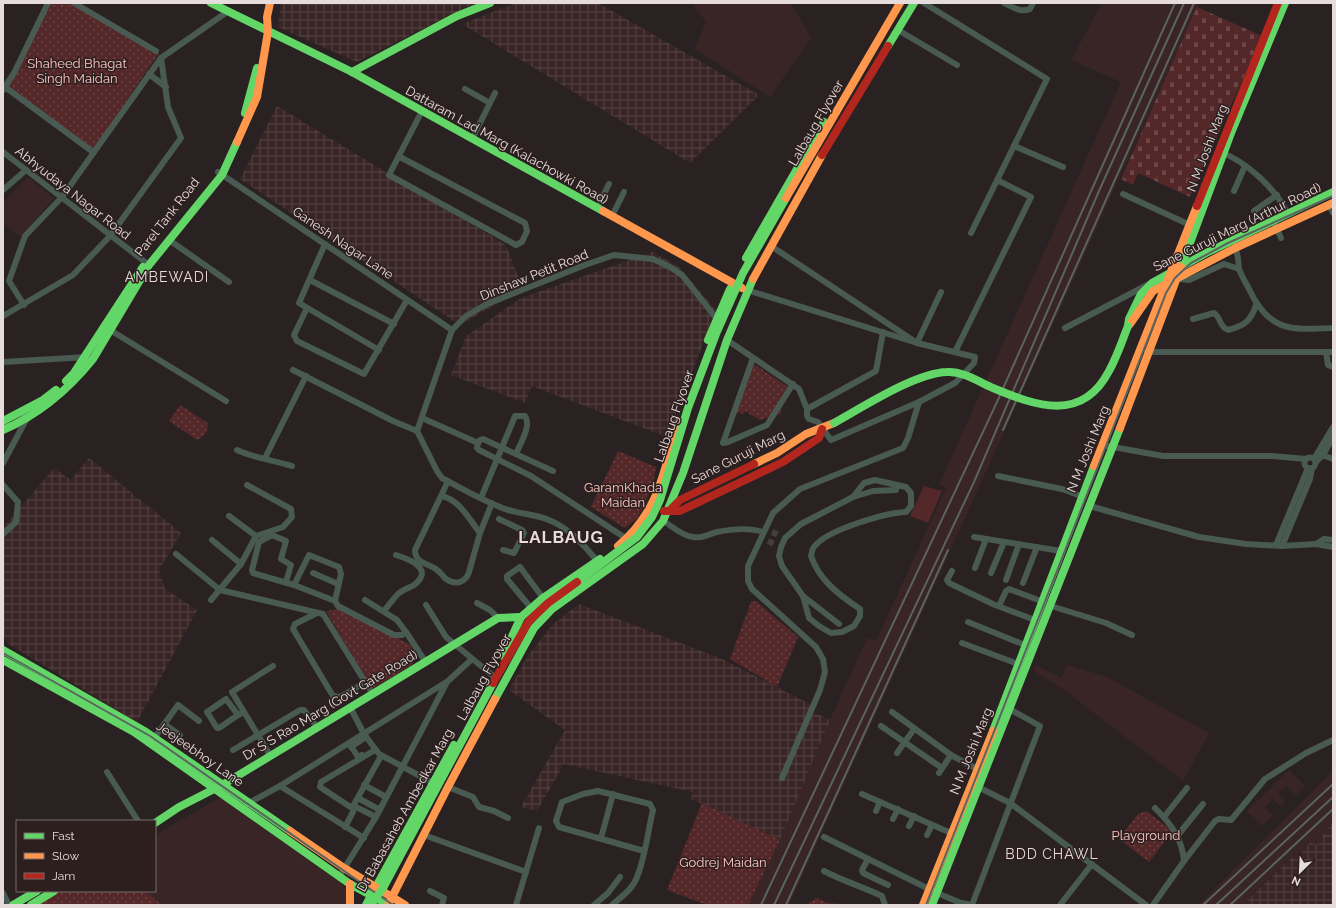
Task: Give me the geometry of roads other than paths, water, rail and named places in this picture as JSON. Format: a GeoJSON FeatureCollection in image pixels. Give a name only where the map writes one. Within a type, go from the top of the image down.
{"type":"FeatureCollection","features":[{"type":"Feature","properties":{"kind":"main road","name":"Dattaram Lad Marg (Kalachowki Road)"},"geometry":{"type":"LineString","coordinates":[[211,3],[352,72],[732,284],[747,290]]}},
{"type":"Feature","properties":{"kind":"main road"},"geometry":{"type":"LineString","coordinates":[[265,3],[263,16],[266,30]]}},
{"type":"Feature","properties":{"kind":"main road"},"geometry":{"type":"LineString","coordinates":[[266,30],[270,3]]}},
{"type":"Feature","properties":{"kind":"main road"},"geometry":{"type":"LineString","coordinates":[[352,72],[457,16],[490,3]]}},
{"type":"Feature","properties":{"kind":"main road","name":"Dr Babasaheb Ambedkar Marg"},"geometry":{"type":"LineString","coordinates":[[366,905],[374,893],[492,674],[520,617],[543,598],[627,539],[647,514],[655,498],[683,406],[711,332],[732,284],[768,218],[894,3]]}},
{"type":"Feature","properties":{"kind":"main road","name":"Lalbaug Flyover"},"geometry":{"type":"LineString","coordinates":[[371,905],[383,888],[512,649],[529,621],[548,602],[617,554],[637,537],[652,517],[660,500],[696,386],[716,334],[743,273],[900,3]]}},
{"type":"Feature","properties":{"kind":"main road","name":"Lalbaug Flyover"},"geometry":{"type":"LineString","coordinates":[[375,905],[387,888],[532,622],[550,605],[640,539],[655,517],[664,499],[692,406],[747,273],[904,3]]}},
{"type":"Feature","properties":{"kind":"main road","name":"Dr Babasaheb Ambedkar Marg"},"geometry":{"type":"LineString","coordinates":[[389,903],[448,787],[534,628],[552,609],[643,544],[663,521],[668,512],[727,340],[747,290],[811,173],[914,3]]}},
{"type":"Feature","properties":{"kind":"main road","name":"N M Joshi Marg"},"geometry":{"type":"LineString","coordinates":[[932,905],[933,891],[951,833],[977,769],[1051,606],[1150,352],[1177,280],[1188,240],[1237,110],[1272,24],[1278,3]]}},
{"type":"Feature","properties":{"kind":"main road","name":"N M Joshi Marg"},"geometry":{"type":"LineString","coordinates":[[1272,24],[1285,3]]}},
{"type":"Feature","properties":{"kind":"main road","name":"Parel Tank Road"},"geometry":{"type":"LineString","coordinates":[[3,421],[44,403],[89,357],[135,277],[148,264],[220,173],[246,111],[266,30]]}},
{"type":"Feature","properties":{"kind":"main road","name":"N M Joshi Marg"},"geometry":{"type":"LineString","coordinates":[[923,905],[933,891],[979,788],[1006,707],[1018,664],[1081,496],[1140,352],[1170,273],[1188,240],[1190,225],[1221,152]]}},
{"type":"Feature","properties":{"kind":"main road"},"geometry":{"type":"LineString","coordinates":[[89,357],[110,330],[148,264],[169,240],[220,173]]}},
{"type":"Feature","properties":{"kind":"main road","name":"Sane Guruji Marg (Arthur Road)"},"geometry":{"type":"LineString","coordinates":[[1275,225],[1288,214],[1333,193]]}},
{"type":"Feature","properties":{"kind":"main road","name":"Sane Guruji Marg (Arthur Road)"},"geometry":{"type":"LineString","coordinates":[[1152,287],[1170,273],[1206,253],[1331,204]]}},
{"type":"Feature","properties":{"kind":"main road","name":"Sane Guruji Marg (Arthur Road)"},"geometry":{"type":"LineString","coordinates":[[1152,287],[1165,285],[1177,280],[1235,248],[1258,233]]}},
{"type":"Feature","properties":{"kind":"main road"},"geometry":{"type":"LineString","coordinates":[[1188,240],[1195,249],[1206,253]]}},
{"type":"Feature","properties":{"kind":"main road"},"geometry":{"type":"LineString","coordinates":[[1129,325],[1133,322],[1152,287]]}},
{"type":"Feature","properties":{"kind":"main road"},"geometry":{"type":"LineString","coordinates":[[649,509],[668,512],[680,511],[783,462],[819,438],[822,429],[924,377],[948,372],[962,374],[1024,402],[1039,406],[1062,407],[1077,403],[1101,385],[1110,369],[1129,325],[1129,319],[1141,294],[1152,287]]}},
{"type":"Feature","properties":{"kind":"main road"},"geometry":{"type":"LineString","coordinates":[[1141,308],[1144,306],[1151,307],[1154,313]]}},
{"type":"Feature","properties":{"kind":"main road"},"geometry":{"type":"LineString","coordinates":[[3,430],[26,420],[44,403]]}},
{"type":"Feature","properties":{"kind":"main road","name":"Dr S S Rao Marg (Govt Gate Road)"},"geometry":{"type":"LineString","coordinates":[[156,822],[179,807],[216,789],[372,693],[498,618],[520,617]]}},
{"type":"Feature","properties":{"kind":"main road","name":"Jeejeebhoy Lane"},"geometry":{"type":"LineString","coordinates":[[3,650],[20,665],[155,737],[163,747],[216,789],[246,805],[344,868],[374,893]]}},
{"type":"Feature","properties":{"kind":"main road"},"geometry":{"type":"LineString","coordinates":[[3,660],[20,665],[134,732],[163,747]]}},
{"type":"Feature","properties":{"kind":"main road","name":"Jeejeebhoy Lane"},"geometry":{"type":"LineString","coordinates":[[163,747],[224,784],[246,805],[350,884],[374,893]]}},
{"type":"Feature","properties":{"kind":"main road"},"geometry":{"type":"LineString","coordinates":[[350,884],[350,905]]}},
{"type":"Feature","properties":{"kind":"main road"},"geometry":{"type":"LineString","coordinates":[[13,905],[35,892]]}},
{"type":"Feature","properties":{"kind":"main road"},"geometry":{"type":"LineString","coordinates":[[31,905],[52,892]]}},
{"type":"Feature","properties":{"kind":"main road"},"geometry":{"type":"LineString","coordinates":[[374,893],[389,903],[405,905]]}},
{"type":"Feature","properties":{"kind":"street"},"geometry":{"type":"LineString","coordinates":[[48,3],[14,73],[4,89],[93,152]]}},
{"type":"Feature","properties":{"kind":"street"},"geometry":{"type":"LineString","coordinates":[[74,3],[156,51]]}},
{"type":"Feature","properties":{"kind":"street"},"geometry":{"type":"LineString","coordinates":[[924,3],[1047,79],[971,233]]}},
{"type":"Feature","properties":{"kind":"street"},"geometry":{"type":"LineString","coordinates":[[1004,3],[1019,10],[1025,11],[1030,9],[1033,3]]}},
{"type":"Feature","properties":{"kind":"street"},"geometry":{"type":"LineString","coordinates":[[24,305],[10,281],[25,236],[62,197],[161,58],[227,12]]}},
{"type":"Feature","properties":{"kind":"street"},"geometry":{"type":"LineString","coordinates":[[898,30],[957,65]]}},
{"type":"Feature","properties":{"kind":"street"},"geometry":{"type":"LineString","coordinates":[[3,316],[73,275],[110,236],[181,138],[168,107],[161,58]]}},
{"type":"Feature","properties":{"kind":"street"},"geometry":{"type":"LineString","coordinates":[[149,74],[166,86]]}},
{"type":"Feature","properties":{"kind":"street"},"geometry":{"type":"LineString","coordinates":[[465,89],[490,103]]}},
{"type":"Feature","properties":{"kind":"street"},"geometry":{"type":"LineString","coordinates":[[472,139],[495,93]]}},
{"type":"Feature","properties":{"kind":"street"},"geometry":{"type":"LineString","coordinates":[[400,157],[525,223],[527,231],[522,242],[516,245],[389,175],[400,157],[422,111]]}},
{"type":"Feature","properties":{"kind":"street"},"geometry":{"type":"LineString","coordinates":[[1014,146],[1063,168]]}},
{"type":"Feature","properties":{"kind":"street","name":"Abhyudaya Nagar Road"},"geometry":{"type":"LineString","coordinates":[[3,152],[148,264]]}},
{"type":"Feature","properties":{"kind":"street"},"geometry":{"type":"LineString","coordinates":[[1221,152],[1236,158],[1246,166],[1277,196],[1288,214]]}},
{"type":"Feature","properties":{"kind":"street"},"geometry":{"type":"LineString","coordinates":[[1234,191],[1246,166]]}},
{"type":"Feature","properties":{"kind":"street"},"geometry":{"type":"LineString","coordinates":[[3,190],[26,170]]}},
{"type":"Feature","properties":{"kind":"street","name":"Ganesh Nagar Lane"},"geometry":{"type":"LineString","coordinates":[[220,173],[452,330]]}},
{"type":"Feature","properties":{"kind":"street"},"geometry":{"type":"LineString","coordinates":[[955,352],[1031,197],[997,180]]}},
{"type":"Feature","properties":{"kind":"street"},"geometry":{"type":"LineString","coordinates":[[597,208],[609,184]]}},
{"type":"Feature","properties":{"kind":"street"},"geometry":{"type":"LineString","coordinates":[[612,216],[624,192]]}},
{"type":"Feature","properties":{"kind":"street"},"geometry":{"type":"LineString","coordinates":[[1123,194],[1190,225]]}},
{"type":"Feature","properties":{"kind":"street"},"geometry":{"type":"LineString","coordinates":[[1254,210],[1277,196]]}},
{"type":"Feature","properties":{"kind":"street"},"geometry":{"type":"LineString","coordinates":[[1331,204],[1333,213]]}},
{"type":"Feature","properties":{"kind":"street"},"geometry":{"type":"LineString","coordinates":[[1275,225],[1281,238]]}},
{"type":"Feature","properties":{"kind":"street"},"geometry":{"type":"LineString","coordinates":[[169,240],[229,282]]}},
{"type":"Feature","properties":{"kind":"street"},"geometry":{"type":"LineString","coordinates":[[325,244],[310,280],[299,301],[307,308],[380,350]]}},
{"type":"Feature","properties":{"kind":"street"},"geometry":{"type":"LineString","coordinates":[[771,246],[916,343]]}},
{"type":"Feature","properties":{"kind":"street"},"geometry":{"type":"LineString","coordinates":[[1235,248],[1239,258],[1239,269],[1256,305],[1276,322],[1284,327],[1299,330],[1333,328]]}},
{"type":"Feature","properties":{"kind":"street","name":"Dinshaw Petit Road"},"geometry":{"type":"LineString","coordinates":[[417,431],[452,330],[466,316],[487,304],[614,255],[653,259],[677,271],[717,319]]}},
{"type":"Feature","properties":{"kind":"street"},"geometry":{"type":"LineString","coordinates":[[1177,280],[1189,280],[1224,264],[1239,269]]}},
{"type":"Feature","properties":{"kind":"street"},"geometry":{"type":"LineString","coordinates":[[310,280],[394,324]]}},
{"type":"Feature","properties":{"kind":"street"},"geometry":{"type":"LineString","coordinates":[[1065,328],[1152,287]]}},
{"type":"Feature","properties":{"kind":"street"},"geometry":{"type":"LineString","coordinates":[[727,340],[800,389],[807,409],[807,416],[809,419],[818,422],[831,440],[919,402],[955,383],[974,363],[975,357],[916,343],[747,290]]}},
{"type":"Feature","properties":{"kind":"street"},"geometry":{"type":"LineString","coordinates":[[916,343],[941,292]]}},
{"type":"Feature","properties":{"kind":"street"},"geometry":{"type":"LineString","coordinates":[[307,308],[294,335],[297,341],[364,374],[380,350],[407,300]]}},
{"type":"Feature","properties":{"kind":"street"},"geometry":{"type":"LineString","coordinates":[[1193,319],[1214,313],[1217,314],[1221,325],[1228,330],[1245,324],[1254,313],[1256,305]]}},
{"type":"Feature","properties":{"kind":"street"},"geometry":{"type":"LineString","coordinates":[[110,330],[226,401]]}},
{"type":"Feature","properties":{"kind":"street"},"geometry":{"type":"LineString","coordinates":[[807,409],[876,371],[883,332]]}},
{"type":"Feature","properties":{"kind":"street"},"geometry":{"type":"LineString","coordinates":[[1140,352],[1328,356],[1333,352]]}},
{"type":"Feature","properties":{"kind":"street"},"geometry":{"type":"LineString","coordinates":[[1328,356],[1329,366],[1333,367]]}},
{"type":"Feature","properties":{"kind":"street"},"geometry":{"type":"LineString","coordinates":[[3,362],[89,357]]}},
{"type":"Feature","properties":{"kind":"street"},"geometry":{"type":"LineString","coordinates":[[753,358],[722,443],[728,442],[767,425],[793,384]]}},
{"type":"Feature","properties":{"kind":"street"},"geometry":{"type":"LineString","coordinates":[[293,370],[393,421],[417,431],[436,472],[445,479],[504,508],[520,514],[549,520],[561,526],[582,543],[597,561]]}},
{"type":"Feature","properties":{"kind":"street"},"geometry":{"type":"LineString","coordinates":[[265,458],[306,376]]}},
{"type":"Feature","properties":{"kind":"street"},"geometry":{"type":"LineString","coordinates":[[782,778],[820,690],[824,672],[822,659],[816,647],[752,589],[748,581],[748,566],[773,513],[800,489],[903,448],[908,438],[919,402]]}},
{"type":"Feature","properties":{"kind":"street"},"geometry":{"type":"LineString","coordinates":[[3,463],[26,420],[24,411]]}},
{"type":"Feature","properties":{"kind":"street"},"geometry":{"type":"LineString","coordinates":[[481,498],[515,416],[525,416],[527,420],[527,428],[516,454]]}},
{"type":"Feature","properties":{"kind":"street"},"geometry":{"type":"LineString","coordinates":[[422,418],[478,443]]}},
{"type":"Feature","properties":{"kind":"street"},"geometry":{"type":"LineString","coordinates":[[1279,545],[1312,464],[1328,447],[1332,436],[1333,427]]}},
{"type":"Feature","properties":{"kind":"street"},"geometry":{"type":"LineString","coordinates":[[553,471],[483,439],[478,443],[478,449],[496,460],[531,476],[627,539]]}},
{"type":"Feature","properties":{"kind":"street"},"geometry":{"type":"LineString","coordinates":[[1102,445],[1163,456],[1272,456],[1306,459],[1311,457],[1312,464]]}},
{"type":"Feature","properties":{"kind":"street"},"geometry":{"type":"LineString","coordinates":[[237,450],[252,457],[265,458],[292,466]]}},
{"type":"Feature","properties":{"kind":"street"},"geometry":{"type":"LineString","coordinates":[[1321,454],[1333,459]]}},
{"type":"Feature","properties":{"kind":"street"},"geometry":{"type":"LineString","coordinates":[[1306,459],[1304,464],[1312,464]]}},
{"type":"Feature","properties":{"kind":"street"},"geometry":{"type":"LineString","coordinates":[[998,476],[1062,489],[1081,496]]}},
{"type":"Feature","properties":{"kind":"street"},"geometry":{"type":"LineString","coordinates":[[445,479],[441,496],[415,550],[415,555],[419,561],[435,568],[447,579],[454,582],[462,582],[467,578],[480,533],[492,503]]}},
{"type":"Feature","properties":{"kind":"street"},"geometry":{"type":"LineString","coordinates":[[803,596],[809,618],[831,633],[842,632],[854,626],[860,616],[860,609],[831,587],[820,575],[811,556],[814,547],[822,541],[855,524],[887,514],[906,512],[910,506],[910,493],[909,490],[901,485],[875,480],[864,483],[852,497]]}},
{"type":"Feature","properties":{"kind":"street"},"geometry":{"type":"LineString","coordinates":[[3,485],[18,502],[16,522],[3,534]]}},
{"type":"Feature","properties":{"kind":"street"},"geometry":{"type":"LineString","coordinates":[[211,600],[241,564],[256,536],[288,524],[293,513],[291,509],[247,485]]}},
{"type":"Feature","properties":{"kind":"street"},"geometry":{"type":"LineString","coordinates":[[838,624],[803,596],[782,566],[779,556],[779,546],[783,537],[801,524],[852,497],[874,491],[896,490]]}},
{"type":"Feature","properties":{"kind":"street"},"geometry":{"type":"LineString","coordinates":[[441,496],[449,497],[455,501],[480,533]]}},
{"type":"Feature","properties":{"kind":"street"},"geometry":{"type":"LineString","coordinates":[[1090,506],[1199,537],[1246,544],[1316,544],[1333,547]]}},
{"type":"Feature","properties":{"kind":"street"},"geometry":{"type":"LineString","coordinates":[[503,550],[514,553],[524,533],[522,530],[498,520],[504,508]]}},
{"type":"Feature","properties":{"kind":"street"},"geometry":{"type":"LineString","coordinates":[[229,516],[256,536]]}},
{"type":"Feature","properties":{"kind":"street"},"geometry":{"type":"LineString","coordinates":[[663,521],[680,532],[693,537],[742,529],[754,529],[763,533],[772,532]]}},
{"type":"Feature","properties":{"kind":"street"},"geometry":{"type":"LineString","coordinates":[[763,533],[768,541]]}},
{"type":"Feature","properties":{"kind":"street"},"geometry":{"type":"LineString","coordinates":[[286,582],[291,564],[281,559],[286,541],[272,535],[262,539],[252,572],[286,582],[335,601],[338,606],[394,635],[402,635],[406,632]]}},
{"type":"Feature","properties":{"kind":"street"},"geometry":{"type":"LineString","coordinates":[[974,537],[1061,551]]}},
{"type":"Feature","properties":{"kind":"street"},"geometry":{"type":"LineString","coordinates":[[975,568],[986,539]]}},
{"type":"Feature","properties":{"kind":"street"},"geometry":{"type":"LineString","coordinates":[[1316,544],[1324,539],[1333,540]]}},
{"type":"Feature","properties":{"kind":"street"},"geometry":{"type":"LineString","coordinates":[[212,540],[241,564]]}},
{"type":"Feature","properties":{"kind":"street"},"geometry":{"type":"LineString","coordinates":[[991,573],[1004,542]]}},
{"type":"Feature","properties":{"kind":"street"},"geometry":{"type":"LineString","coordinates":[[1006,580],[1019,544]]}},
{"type":"Feature","properties":{"kind":"street"},"geometry":{"type":"LineString","coordinates":[[1023,583],[1037,547]]}},
{"type":"Feature","properties":{"kind":"street"},"geometry":{"type":"LineString","coordinates":[[176,554],[220,590],[323,614],[372,693]]}},
{"type":"Feature","properties":{"kind":"street"},"geometry":{"type":"LineString","coordinates":[[294,585],[308,556],[311,555],[339,567],[341,571],[335,601]]}},
{"type":"Feature","properties":{"kind":"street"},"geometry":{"type":"LineString","coordinates":[[384,611],[398,594],[415,584],[421,575],[421,569],[417,563],[396,555]]}},
{"type":"Feature","properties":{"kind":"street"},"geometry":{"type":"LineString","coordinates":[[531,608],[507,579],[507,576],[520,567],[543,598]]}},
{"type":"Feature","properties":{"kind":"street"},"geometry":{"type":"LineString","coordinates":[[952,571],[948,582],[999,606],[1035,620]]}},
{"type":"Feature","properties":{"kind":"street"},"geometry":{"type":"LineString","coordinates":[[313,572],[338,584]]}},
{"type":"Feature","properties":{"kind":"street"},"geometry":{"type":"LineString","coordinates":[[999,606],[1006,591],[1009,589],[1042,602]]}},
{"type":"Feature","properties":{"kind":"street"},"geometry":{"type":"LineString","coordinates":[[365,600],[397,620],[425,662]]}},
{"type":"Feature","properties":{"kind":"street"},"geometry":{"type":"LineString","coordinates":[[477,603],[490,610],[498,618]]}},
{"type":"Feature","properties":{"kind":"street"},"geometry":{"type":"LineString","coordinates":[[426,605],[446,636],[492,674]]}},
{"type":"Feature","properties":{"kind":"street"},"geometry":{"type":"LineString","coordinates":[[1051,606],[1106,623],[1132,635]]}},
{"type":"Feature","properties":{"kind":"street"},"geometry":{"type":"LineString","coordinates":[[317,613],[295,624],[293,629],[333,696],[340,698],[366,682]]}},
{"type":"Feature","properties":{"kind":"street"},"geometry":{"type":"LineString","coordinates":[[968,622],[1025,645]]}},
{"type":"Feature","properties":{"kind":"street"},"geometry":{"type":"LineString","coordinates":[[962,643],[1018,664]]}},
{"type":"Feature","properties":{"kind":"street"},"geometry":{"type":"LineString","coordinates":[[246,805],[350,745],[448,681],[472,659]]}},
{"type":"Feature","properties":{"kind":"street"},"geometry":{"type":"LineString","coordinates":[[241,714],[233,694],[233,690],[273,666]]}},
{"type":"Feature","properties":{"kind":"street"},"geometry":{"type":"LineString","coordinates":[[339,876],[364,838],[369,822],[403,767],[448,681]]}},
{"type":"Feature","properties":{"kind":"street"},"geometry":{"type":"LineString","coordinates":[[241,714],[217,728],[207,712],[226,699],[241,714],[257,735],[270,756]]}},
{"type":"Feature","properties":{"kind":"street"},"geometry":{"type":"LineString","coordinates":[[155,737],[178,705],[200,721]]}},
{"type":"Feature","properties":{"kind":"street"},"geometry":{"type":"LineString","coordinates":[[350,707],[365,735],[374,749],[381,756],[433,783]]}},
{"type":"Feature","properties":{"kind":"street"},"geometry":{"type":"LineString","coordinates":[[824,837],[933,891],[972,905],[1040,726],[1006,707]]}},
{"type":"Feature","properties":{"kind":"street"},"geometry":{"type":"LineString","coordinates":[[233,750],[300,710],[304,710],[317,727]]}},
{"type":"Feature","properties":{"kind":"street"},"geometry":{"type":"LineString","coordinates":[[892,712],[951,755],[977,769]]}},
{"type":"Feature","properties":{"kind":"street"},"geometry":{"type":"LineString","coordinates":[[164,724],[180,735]]}},
{"type":"Feature","properties":{"kind":"street"},"geometry":{"type":"LineString","coordinates":[[881,726],[905,742],[941,770],[951,755]]}},
{"type":"Feature","properties":{"kind":"street"},"geometry":{"type":"LineString","coordinates":[[897,753],[914,728]]}},
{"type":"Feature","properties":{"kind":"street"},"geometry":{"type":"LineString","coordinates":[[1153,905],[1215,821],[1231,820],[1265,780],[1306,753],[1333,740]]}},
{"type":"Feature","properties":{"kind":"street"},"geometry":{"type":"LineString","coordinates":[[350,745],[358,758],[374,749]]}},
{"type":"Feature","properties":{"kind":"street"},"geometry":{"type":"LineString","coordinates":[[374,749],[320,784],[322,789],[350,808],[355,808],[374,816]]}},
{"type":"Feature","properties":{"kind":"street"},"geometry":{"type":"LineString","coordinates":[[345,827],[381,756]]}},
{"type":"Feature","properties":{"kind":"street"},"geometry":{"type":"LineString","coordinates":[[107,772],[137,820]]}},
{"type":"Feature","properties":{"kind":"street"},"geometry":{"type":"LineString","coordinates":[[971,784],[1010,802],[1146,905]]}},
{"type":"Feature","properties":{"kind":"street"},"geometry":{"type":"LineString","coordinates":[[280,786],[364,838]]}},
{"type":"Feature","properties":{"kind":"street"},"geometry":{"type":"LineString","coordinates":[[366,786],[385,796]]}},
{"type":"Feature","properties":{"kind":"street"},"geometry":{"type":"LineString","coordinates":[[448,787],[472,797],[477,806],[508,818]]}},
{"type":"Feature","properties":{"kind":"street"},"geometry":{"type":"LineString","coordinates":[[1164,817],[1187,788]]}},
{"type":"Feature","properties":{"kind":"street"},"geometry":{"type":"LineString","coordinates":[[612,905],[626,894],[637,878],[644,851],[653,806],[598,791],[566,800],[560,805],[556,824],[644,851]]}},
{"type":"Feature","properties":{"kind":"street"},"geometry":{"type":"LineString","coordinates":[[601,838],[613,794]]}},
{"type":"Feature","properties":{"kind":"street"},"geometry":{"type":"LineString","coordinates":[[862,794],[951,833]]}},
{"type":"Feature","properties":{"kind":"street"},"geometry":{"type":"LineString","coordinates":[[360,799],[378,809]]}},
{"type":"Feature","properties":{"kind":"street"},"geometry":{"type":"LineString","coordinates":[[876,811],[880,802]]}},
{"type":"Feature","properties":{"kind":"street"},"geometry":{"type":"LineString","coordinates":[[1178,835],[1203,804]]}},
{"type":"Feature","properties":{"kind":"street"},"geometry":{"type":"LineString","coordinates":[[1155,808],[1178,835],[1183,847],[1184,861]]}},
{"type":"Feature","properties":{"kind":"street"},"geometry":{"type":"LineString","coordinates":[[893,819],[898,809]]}},
{"type":"Feature","properties":{"kind":"street"},"geometry":{"type":"LineString","coordinates":[[909,826],[914,816]]}},
{"type":"Feature","properties":{"kind":"street"},"geometry":{"type":"LineString","coordinates":[[927,835],[932,825]]}},
{"type":"Feature","properties":{"kind":"street"},"geometry":{"type":"LineString","coordinates":[[516,905],[539,828]]}},
{"type":"Feature","properties":{"kind":"street"},"geometry":{"type":"LineString","coordinates":[[424,835],[526,872]]}},
{"type":"Feature","properties":{"kind":"street"},"geometry":{"type":"LineString","coordinates":[[868,859],[862,870],[863,874],[888,885]]}},
{"type":"Feature","properties":{"kind":"street"},"geometry":{"type":"LineString","coordinates":[[1060,905],[1092,864]]}},
{"type":"Feature","properties":{"kind":"street"},"geometry":{"type":"LineString","coordinates":[[824,871],[845,882],[860,886],[882,896],[885,905]]}},
{"type":"Feature","properties":{"kind":"street"},"geometry":{"type":"LineString","coordinates":[[594,905],[608,893],[620,877]]}},
{"type":"Feature","properties":{"kind":"street"},"geometry":{"type":"LineString","coordinates":[[430,891],[444,898],[442,905]]}},
{"type":"Feature","properties":{"kind":"street"},"geometry":{"type":"LineString","coordinates":[[3,893],[9,905]]}},
{"type":"Feature","properties":{"kind":"tunnel"},"geometry":{"type":"LineString","coordinates":[[772,532],[780,536]]}},
{"type":"Feature","properties":{"kind":"tunnel"},"geometry":{"type":"LineString","coordinates":[[768,541],[776,545]]}},
{"type":"Feature","properties":{"kind":"railway"},"geometry":{"type":"LineString","coordinates":[[761,905],[997,402],[1175,3]]}},
{"type":"Feature","properties":{"kind":"railway"},"geometry":{"type":"LineString","coordinates":[[774,905],[974,482],[1099,191],[1184,3]]}},
{"type":"Feature","properties":{"kind":"railway"},"geometry":{"type":"LineString","coordinates":[[1003,430],[1194,3]]}},
{"type":"Feature","properties":{"kind":"railway"},"geometry":{"type":"LineString","coordinates":[[926,905],[1166,293],[1175,278],[1191,263],[1228,243],[1333,196]]}},
{"type":"Feature","properties":{"kind":"railway"},"geometry":{"type":"LineString","coordinates":[[786,905],[948,550]]}},
{"type":"Feature","properties":{"kind":"railway"},"geometry":{"type":"LineString","coordinates":[[3,653],[150,736],[393,905]]}},
{"type":"Feature","properties":{"kind":"railway"},"geometry":{"type":"LineString","coordinates":[[1203,905],[1333,784]]}},
{"type":"Feature","properties":{"kind":"railway"},"geometry":{"type":"LineString","coordinates":[[1216,905],[1333,797]]}},
{"type":"Feature","properties":{"kind":"railway"},"geometry":{"type":"LineString","coordinates":[[1230,905],[1333,809]]}},
{"type":"Feature","properties":{"kind":"district","name":"AMBEWADI"},"geometry":{"type":"Point","coordinates":[167,277]}},
{"type":"Feature","properties":{"kind":"district","name":"LALBAUG"},"geometry":{"type":"Point","coordinates":[561,537]}},
{"type":"Feature","properties":{"kind":"district","name":"BDD CHAWL"},"geometry":{"type":"Point","coordinates":[1052,854]}},
{"type":"Feature","properties":{"kind":"park label","name":"Shaheed Bhagat Singh Maidan"},"geometry":{"type":"Point","coordinates":[77,70]}},
{"type":"Feature","properties":{"kind":"park label","name":"GaramKhada Maidan"},"geometry":{"type":"Point","coordinates":[623,494]}},
{"type":"Feature","properties":{"kind":"park label","name":"Playground"},"geometry":{"type":"Point","coordinates":[1146,835]}},
{"type":"Feature","properties":{"kind":"park label","name":"Godrej Maidan"},"geometry":{"type":"Point","coordinates":[723,862]}}]}
